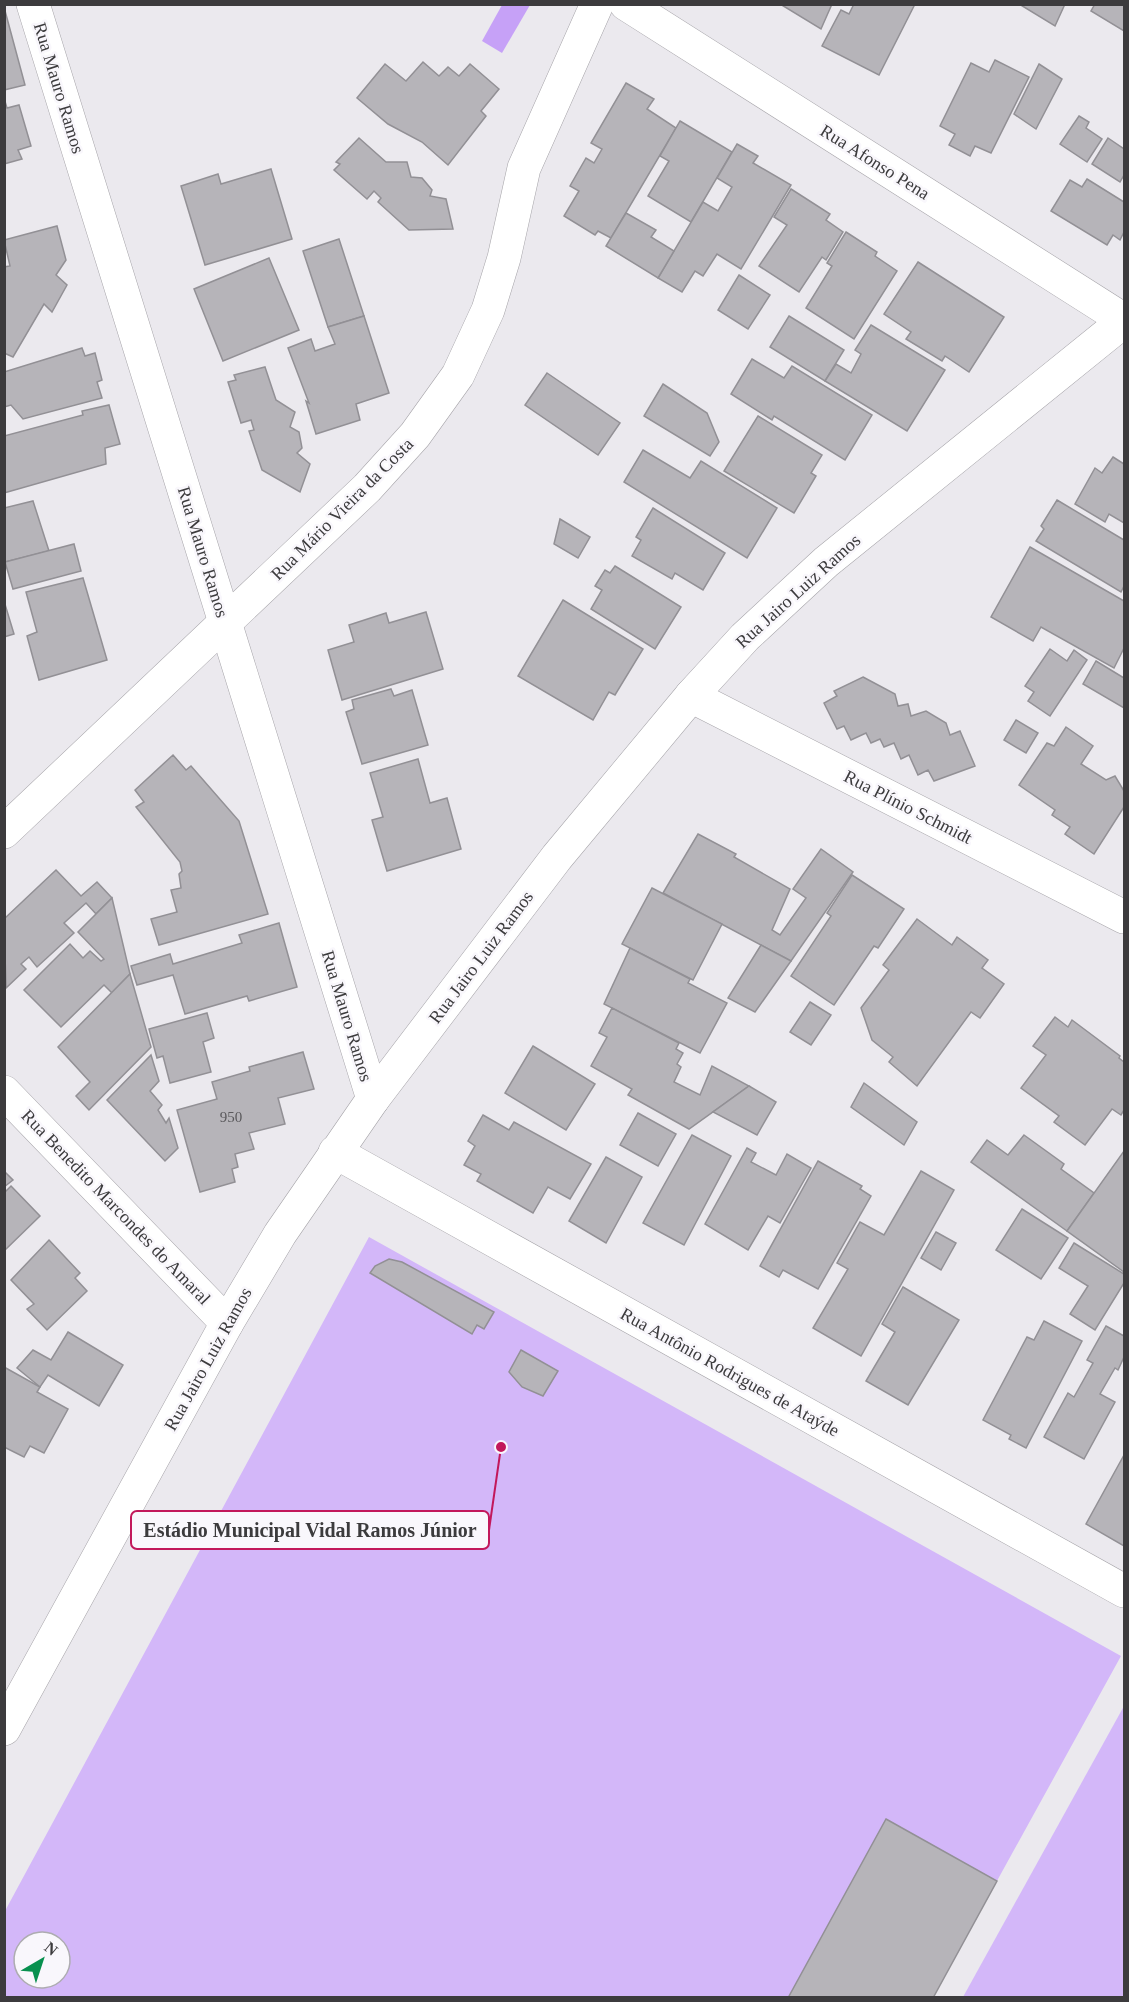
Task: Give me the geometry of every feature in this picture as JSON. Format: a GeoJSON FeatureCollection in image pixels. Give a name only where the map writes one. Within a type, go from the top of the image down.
{"type":"FeatureCollection","features":[{"type":"Feature","properties":{"kind":"street","name":"Rua Mauro Ramos"},"geometry":{"type":"LineString","coordinates":[[33,4],[373,1099]]}},
{"type":"Feature","properties":{"kind":"street","name":"Rua Mário Vieira da Costa"},"geometry":{"type":"LineString","coordinates":[[4,832],[367,488],[415,435],[458,375],[488,310],[501,269],[528,157],[597,4]]}},
{"type":"Feature","properties":{"kind":"street","name":"Rua Afonso Pena"},"geometry":{"type":"LineString","coordinates":[[626,4],[1125,320]]}},
{"type":"Feature","properties":{"kind":"street","name":"Rua Jairo Luiz Ramos"},"geometry":{"type":"LineString","coordinates":[[4,1730],[14,1690],[280,1234],[334,1152],[557,857],[633,763],[745,637],[825,562],[1125,320]]}},
{"type":"Feature","properties":{"kind":"street","name":"Rua Plínio Schmidt"},"geometry":{"type":"LineString","coordinates":[[691,696],[1125,917]]}},
{"type":"Feature","properties":{"kind":"street","name":"Rua Benedito Marcondes do Amaral"},"geometry":{"type":"LineString","coordinates":[[4,1092],[227,1323]]}},
{"type":"Feature","properties":{"kind":"street","name":"Rua Antônio Rodrigues de Ataýde"},"geometry":{"type":"LineString","coordinates":[[334,1152],[1125,1591]]}},
{"type":"Feature","properties":{"kind":"shaded area"},"geometry":{"type":"Polygon","coordinates":[[[502,5],[530,5],[502,53],[482,41],[502,5]]]}},
{"type":"Feature","properties":{"kind":"shaded area"},"geometry":{"type":"Polygon","coordinates":[[[369,1237],[1121,1656],[933,1997],[5,1998],[5,1911],[369,1237]]]}},
{"type":"Feature","properties":{"kind":"shaded area"},"geometry":{"type":"Polygon","coordinates":[[[1124,1706],[1124,1997],[963,1997],[1124,1706]]]}},
{"type":"Feature","properties":{"kind":"building"},"geometry":{"type":"Polygon","coordinates":[[[780,4],[832,4],[821,29],[780,4]]]}},
{"type":"Feature","properties":{"kind":"building"},"geometry":{"type":"Polygon","coordinates":[[[854,4],[915,4],[879,75],[822,46],[841,10],[849,14],[854,4]]]}},
{"type":"Feature","properties":{"kind":"building"},"geometry":{"type":"Polygon","coordinates":[[[1019,4],[1065,4],[1055,26],[1019,4]]]}},
{"type":"Feature","properties":{"kind":"building"},"geometry":{"type":"Polygon","coordinates":[[[1095,4],[1124,5],[1124,31],[1091,11],[1095,4]]]}},
{"type":"Feature","properties":{"kind":"building"},"geometry":{"type":"Polygon","coordinates":[[[4,7],[25,85],[4,90],[4,7]]]}},
{"type":"Feature","properties":{"kind":"building"},"geometry":{"type":"Polygon","coordinates":[[[995,60],[1029,77],[991,153],[975,146],[970,156],[949,145],[955,134],[940,126],[971,63],[989,72],[995,60]]]}},
{"type":"Feature","properties":{"kind":"building"},"geometry":{"type":"Polygon","coordinates":[[[423,62],[439,76],[448,67],[459,76],[470,64],[499,89],[481,111],[486,116],[448,165],[422,142],[388,124],[357,98],[385,64],[406,81],[423,62]]]}},
{"type":"Feature","properties":{"kind":"building"},"geometry":{"type":"Polygon","coordinates":[[[1039,64],[1062,79],[1036,129],[1014,114],[1039,64]]]}},
{"type":"Feature","properties":{"kind":"building"},"geometry":{"type":"Polygon","coordinates":[[[626,83],[654,99],[647,109],[676,128],[611,238],[598,231],[595,235],[564,216],[579,191],[570,186],[586,158],[594,163],[602,149],[591,143],[626,83]]]}},
{"type":"Feature","properties":{"kind":"building"},"geometry":{"type":"Polygon","coordinates":[[[4,98],[7,108],[19,105],[31,146],[18,150],[22,159],[4,164],[4,98]]]}},
{"type":"Feature","properties":{"kind":"building"},"geometry":{"type":"Polygon","coordinates":[[[1079,116],[1089,122],[1086,128],[1102,139],[1087,162],[1060,144],[1079,116]]]}},
{"type":"Feature","properties":{"kind":"building"},"geometry":{"type":"Polygon","coordinates":[[[680,121],[732,152],[691,222],[648,196],[669,161],[660,156],[680,121]]]}},
{"type":"Feature","properties":{"kind":"building"},"geometry":{"type":"Polygon","coordinates":[[[359,138],[386,162],[407,162],[411,177],[422,178],[432,190],[430,196],[446,199],[453,229],[409,230],[378,202],[381,198],[374,191],[367,199],[334,170],[340,164],[336,162],[359,138]]]}},
{"type":"Feature","properties":{"kind":"building"},"geometry":{"type":"Polygon","coordinates":[[[1108,138],[1124,149],[1124,175],[1120,182],[1092,164],[1108,138]]]}},
{"type":"Feature","properties":{"kind":"building"},"geometry":{"type":"Polygon","coordinates":[[[737,144],[758,156],[753,163],[791,185],[741,269],[717,254],[703,276],[695,271],[682,292],[658,278],[703,202],[718,211],[732,187],[717,178],[737,144]]]}},
{"type":"Feature","properties":{"kind":"building"},"geometry":{"type":"Polygon","coordinates":[[[271,169],[292,239],[205,265],[181,186],[218,174],[221,184],[271,169]]]}},
{"type":"Feature","properties":{"kind":"building"},"geometry":{"type":"Polygon","coordinates":[[[1087,179],[1124,202],[1124,232],[1120,240],[1113,235],[1107,245],[1051,211],[1070,180],[1082,187],[1087,179]]]}},
{"type":"Feature","properties":{"kind":"building"},"geometry":{"type":"Polygon","coordinates":[[[791,189],[830,214],[826,220],[843,232],[826,260],[822,257],[799,292],[759,266],[787,225],[774,217],[791,189]]]}},
{"type":"Feature","properties":{"kind":"building"},"geometry":{"type":"Polygon","coordinates":[[[626,213],[656,230],[651,237],[674,251],[658,278],[606,246],[626,213]]]}},
{"type":"Feature","properties":{"kind":"building"},"geometry":{"type":"Polygon","coordinates":[[[57,226],[66,260],[56,275],[67,285],[52,312],[44,304],[13,357],[4,353],[4,267],[10,266],[4,240],[57,226]]]}},
{"type":"Feature","properties":{"kind":"building"},"geometry":{"type":"Polygon","coordinates":[[[846,232],[877,252],[875,256],[897,271],[854,339],[806,308],[832,266],[827,263],[846,232]]]}},
{"type":"Feature","properties":{"kind":"building"},"geometry":{"type":"Polygon","coordinates":[[[339,239],[364,316],[328,327],[303,251],[339,239]]]}},
{"type":"Feature","properties":{"kind":"building"},"geometry":{"type":"Polygon","coordinates":[[[269,258],[299,330],[223,361],[194,289],[269,258]]]}},
{"type":"Feature","properties":{"kind":"building"},"geometry":{"type":"Polygon","coordinates":[[[918,262],[1004,317],[969,372],[945,356],[942,361],[906,339],[911,332],[884,314],[918,262]]]}},
{"type":"Feature","properties":{"kind":"building"},"geometry":{"type":"Polygon","coordinates":[[[739,275],[770,295],[748,329],[718,310],[739,275]]]}},
{"type":"Feature","properties":{"kind":"building"},"geometry":{"type":"Polygon","coordinates":[[[364,316],[389,393],[356,404],[360,420],[316,434],[306,401],[309,403],[288,348],[311,339],[315,351],[335,344],[328,327],[364,316]]]}},
{"type":"Feature","properties":{"kind":"building"},"geometry":{"type":"Polygon","coordinates":[[[789,316],[844,350],[825,381],[770,347],[789,316]]]}},
{"type":"Feature","properties":{"kind":"building"},"geometry":{"type":"Polygon","coordinates":[[[871,325],[945,370],[907,431],[825,381],[836,364],[851,373],[861,354],[855,350],[871,325]]]}},
{"type":"Feature","properties":{"kind":"building"},"geometry":{"type":"Polygon","coordinates":[[[82,348],[85,356],[95,353],[102,380],[97,382],[102,398],[23,419],[11,405],[4,407],[4,372],[82,348]]]}},
{"type":"Feature","properties":{"kind":"building"},"geometry":{"type":"Polygon","coordinates":[[[752,359],[784,378],[792,366],[872,415],[845,460],[774,416],[772,420],[731,394],[752,359]]]}},
{"type":"Feature","properties":{"kind":"building"},"geometry":{"type":"Polygon","coordinates":[[[265,367],[276,400],[295,412],[290,427],[299,432],[302,448],[297,453],[310,464],[300,492],[262,470],[249,431],[254,430],[251,420],[241,423],[228,382],[236,380],[234,375],[265,367]]]}},
{"type":"Feature","properties":{"kind":"building"},"geometry":{"type":"Polygon","coordinates":[[[547,373],[620,423],[598,455],[525,405],[547,373]]]}},
{"type":"Feature","properties":{"kind":"building"},"geometry":{"type":"Polygon","coordinates":[[[663,384],[707,413],[719,442],[710,456],[644,416],[663,384]]]}},
{"type":"Feature","properties":{"kind":"building"},"geometry":{"type":"Polygon","coordinates":[[[109,405],[120,444],[105,448],[106,464],[4,493],[4,436],[83,415],[82,411],[109,405]]]}},
{"type":"Feature","properties":{"kind":"building"},"geometry":{"type":"Polygon","coordinates":[[[758,416],[822,455],[811,473],[816,476],[794,513],[724,471],[758,416]]]}},
{"type":"Feature","properties":{"kind":"building"},"geometry":{"type":"Polygon","coordinates":[[[643,450],[690,478],[701,461],[777,508],[747,558],[624,482],[643,450]]]}},
{"type":"Feature","properties":{"kind":"building"},"geometry":{"type":"Polygon","coordinates":[[[1113,457],[1124,464],[1124,523],[1109,514],[1105,522],[1075,504],[1095,468],[1102,473],[1113,457]]]}},
{"type":"Feature","properties":{"kind":"building"},"geometry":{"type":"Polygon","coordinates":[[[1057,500],[1124,540],[1124,586],[1121,592],[1036,541],[1044,529],[1041,526],[1057,500]]]}},
{"type":"Feature","properties":{"kind":"building"},"geometry":{"type":"Polygon","coordinates":[[[33,501],[49,551],[5,562],[4,508],[33,501]]]}},
{"type":"Feature","properties":{"kind":"building"},"geometry":{"type":"Polygon","coordinates":[[[653,508],[725,553],[703,590],[675,573],[672,579],[632,556],[641,540],[636,537],[653,508]]]}},
{"type":"Feature","properties":{"kind":"building"},"geometry":{"type":"Polygon","coordinates":[[[560,519],[590,537],[578,558],[554,544],[560,519]]]}},
{"type":"Feature","properties":{"kind":"building"},"geometry":{"type":"Polygon","coordinates":[[[74,544],[81,571],[13,589],[5,562],[74,544]]]}},
{"type":"Feature","properties":{"kind":"building"},"geometry":{"type":"Polygon","coordinates":[[[1030,547],[1124,601],[1124,648],[1114,668],[1041,627],[1033,641],[991,617],[1030,547]]]}},
{"type":"Feature","properties":{"kind":"building"},"geometry":{"type":"Polygon","coordinates":[[[615,566],[681,607],[655,649],[591,609],[602,590],[595,586],[605,570],[610,573],[615,566]]]}},
{"type":"Feature","properties":{"kind":"building"},"geometry":{"type":"Polygon","coordinates":[[[83,578],[107,660],[39,680],[27,636],[37,632],[26,592],[83,578]]]}},
{"type":"Feature","properties":{"kind":"building"},"geometry":{"type":"Polygon","coordinates":[[[563,600],[643,649],[615,695],[609,692],[593,720],[518,676],[563,600]]]}},
{"type":"Feature","properties":{"kind":"building"},"geometry":{"type":"Polygon","coordinates":[[[4,601],[14,634],[4,637],[4,601]]]}},
{"type":"Feature","properties":{"kind":"building"},"geometry":{"type":"Polygon","coordinates":[[[426,612],[443,669],[342,700],[328,650],[354,642],[349,625],[386,613],[389,623],[426,612]]]}},
{"type":"Feature","properties":{"kind":"building"},"geometry":{"type":"Polygon","coordinates":[[[1050,649],[1067,661],[1074,650],[1087,660],[1050,716],[1028,701],[1034,692],[1025,686],[1050,649]]]}},
{"type":"Feature","properties":{"kind":"building"},"geometry":{"type":"Polygon","coordinates":[[[1096,661],[1124,678],[1124,708],[1083,684],[1096,661]]]}},
{"type":"Feature","properties":{"kind":"building"},"geometry":{"type":"Polygon","coordinates":[[[863,677],[895,694],[898,706],[908,704],[911,716],[926,711],[946,723],[950,735],[960,731],[975,766],[934,781],[928,770],[918,775],[909,755],[901,759],[894,743],[884,747],[880,739],[871,743],[866,733],[851,740],[844,726],[837,729],[824,703],[837,696],[834,691],[863,677]]]}},
{"type":"Feature","properties":{"kind":"building"},"geometry":{"type":"Polygon","coordinates":[[[391,689],[394,696],[412,690],[428,745],[362,764],[346,712],[354,709],[352,700],[391,689]]]}},
{"type":"Feature","properties":{"kind":"building"},"geometry":{"type":"Polygon","coordinates":[[[1016,720],[1038,733],[1026,753],[1004,740],[1016,720]]]}},
{"type":"Feature","properties":{"kind":"building"},"geometry":{"type":"Polygon","coordinates":[[[1066,727],[1093,746],[1081,764],[1106,780],[1115,776],[1124,791],[1124,807],[1094,854],[1065,834],[1070,827],[1052,815],[1055,810],[1019,785],[1047,743],[1054,746],[1066,727]]]}},
{"type":"Feature","properties":{"kind":"building"},"geometry":{"type":"Polygon","coordinates":[[[173,755],[186,770],[191,766],[239,821],[268,914],[159,945],[151,919],[177,912],[171,890],[181,888],[179,874],[182,871],[180,862],[136,807],[144,802],[135,790],[173,755]]]}},
{"type":"Feature","properties":{"kind":"building"},"geometry":{"type":"Polygon","coordinates":[[[418,759],[430,803],[447,798],[461,849],[387,871],[372,820],[383,817],[370,773],[418,759]]]}},
{"type":"Feature","properties":{"kind":"building"},"geometry":{"type":"Polygon","coordinates":[[[698,834],[736,854],[734,857],[790,889],[772,930],[780,935],[806,898],[793,889],[821,849],[853,872],[791,961],[663,893],[698,834]]]}},
{"type":"Feature","properties":{"kind":"building"},"geometry":{"type":"Polygon","coordinates":[[[56,870],[81,896],[97,882],[112,898],[96,914],[86,903],[64,923],[74,933],[37,967],[29,957],[21,964],[26,969],[6,988],[4,919],[56,870]]]}},
{"type":"Feature","properties":{"kind":"building"},"geometry":{"type":"Polygon","coordinates":[[[852,875],[904,909],[878,948],[874,946],[834,1005],[791,976],[831,916],[827,913],[852,875]]]}},
{"type":"Feature","properties":{"kind":"building"},"geometry":{"type":"Polygon","coordinates":[[[652,888],[722,924],[693,980],[622,944],[652,888]]]}},
{"type":"Feature","properties":{"kind":"building"},"geometry":{"type":"Polygon","coordinates":[[[112,898],[130,974],[112,993],[104,985],[61,1027],[24,990],[70,944],[83,958],[90,951],[101,961],[104,959],[78,932],[112,898]]]}},
{"type":"Feature","properties":{"kind":"building"},"geometry":{"type":"Polygon","coordinates":[[[917,919],[952,945],[957,937],[988,960],[982,968],[1004,984],[980,1018],[971,1012],[917,1086],[889,1062],[893,1057],[872,1040],[861,1008],[889,970],[883,965],[917,919]]]}},
{"type":"Feature","properties":{"kind":"building"},"geometry":{"type":"Polygon","coordinates":[[[279,923],[297,987],[249,1001],[247,996],[185,1014],[173,975],[137,985],[131,966],[170,954],[173,964],[242,943],[239,935],[279,923]]]}},
{"type":"Feature","properties":{"kind":"building"},"geometry":{"type":"Polygon","coordinates":[[[761,945],[791,961],[755,1012],[728,998],[761,945]]]}},
{"type":"Feature","properties":{"kind":"building"},"geometry":{"type":"Polygon","coordinates":[[[630,948],[690,979],[688,983],[727,1003],[700,1053],[604,1004],[630,948]]]}},
{"type":"Feature","properties":{"kind":"building"},"geometry":{"type":"Polygon","coordinates":[[[130,974],[151,1047],[89,1110],[76,1096],[90,1082],[58,1047],[130,974]]]}},
{"type":"Feature","properties":{"kind":"building"},"geometry":{"type":"Polygon","coordinates":[[[810,1002],[831,1015],[811,1045],[790,1032],[810,1002]]]}},
{"type":"Feature","properties":{"kind":"building"},"geometry":{"type":"Polygon","coordinates":[[[612,1008],[679,1043],[676,1049],[683,1053],[677,1064],[681,1067],[674,1082],[700,1095],[712,1066],[749,1086],[689,1129],[628,1095],[632,1089],[591,1066],[607,1037],[599,1033],[612,1008]]]}},
{"type":"Feature","properties":{"kind":"building"},"geometry":{"type":"Polygon","coordinates":[[[207,1013],[214,1038],[203,1042],[211,1072],[170,1083],[163,1056],[157,1058],[149,1029],[207,1013]]]}},
{"type":"Feature","properties":{"kind":"building"},"geometry":{"type":"Polygon","coordinates":[[[1055,1017],[1068,1027],[1072,1020],[1120,1056],[1119,1058],[1124,1062],[1124,1110],[1121,1115],[1112,1109],[1085,1145],[1054,1122],[1059,1116],[1021,1088],[1046,1055],[1033,1046],[1055,1017]]]}},
{"type":"Feature","properties":{"kind":"building"},"geometry":{"type":"Polygon","coordinates":[[[533,1046],[595,1084],[566,1130],[505,1093],[533,1046]]]}},
{"type":"Feature","properties":{"kind":"building"},"geometry":{"type":"Polygon","coordinates":[[[303,1052],[314,1089],[278,1098],[285,1124],[249,1133],[254,1149],[235,1154],[238,1167],[232,1169],[235,1182],[200,1192],[177,1110],[217,1099],[212,1082],[250,1071],[249,1067],[303,1052]]]}},
{"type":"Feature","properties":{"kind":"building"},"geometry":{"type":"Polygon","coordinates":[[[151,1055],[159,1081],[150,1091],[162,1105],[158,1110],[166,1123],[169,1118],[178,1148],[165,1161],[107,1100],[151,1055]]]}},
{"type":"Feature","properties":{"kind":"building"},"geometry":{"type":"Polygon","coordinates":[[[864,1083],[917,1122],[904,1145],[851,1107],[864,1083]]]}},
{"type":"Feature","properties":{"kind":"building"},"geometry":{"type":"Polygon","coordinates":[[[749,1086],[776,1102],[757,1135],[713,1112],[749,1086]]]}},
{"type":"Feature","properties":{"kind":"building"},"geometry":{"type":"Polygon","coordinates":[[[638,1113],[676,1134],[658,1166],[620,1145],[638,1113]]]}},
{"type":"Feature","properties":{"kind":"building"},"geometry":{"type":"Polygon","coordinates":[[[483,1115],[509,1130],[514,1122],[591,1164],[570,1199],[548,1187],[533,1213],[477,1181],[481,1174],[464,1165],[475,1146],[468,1141],[483,1115]]]}},
{"type":"Feature","properties":{"kind":"building"},"geometry":{"type":"Polygon","coordinates":[[[692,1135],[731,1156],[684,1245],[643,1223],[692,1135]]]}},
{"type":"Feature","properties":{"kind":"building"},"geometry":{"type":"Polygon","coordinates":[[[1024,1135],[1064,1164],[1061,1169],[1094,1193],[1067,1231],[971,1162],[987,1140],[1008,1155],[1024,1135]]]}},
{"type":"Feature","properties":{"kind":"building"},"geometry":{"type":"Polygon","coordinates":[[[747,1148],[756,1153],[751,1162],[776,1175],[787,1154],[811,1168],[780,1223],[768,1216],[748,1250],[705,1224],[747,1148]]]}},
{"type":"Feature","properties":{"kind":"building"},"geometry":{"type":"Polygon","coordinates":[[[1124,1151],[1124,1272],[1067,1231],[1124,1151]]]}},
{"type":"Feature","properties":{"kind":"building"},"geometry":{"type":"Polygon","coordinates":[[[606,1157],[642,1177],[606,1243],[569,1221],[606,1157]]]}},
{"type":"Feature","properties":{"kind":"building"},"geometry":{"type":"Polygon","coordinates":[[[818,1161],[862,1186],[860,1189],[871,1196],[818,1289],[783,1270],[779,1277],[760,1266],[818,1161]]]}},
{"type":"Feature","properties":{"kind":"building"},"geometry":{"type":"Polygon","coordinates":[[[4,1171],[13,1180],[4,1187],[4,1171]]]}},
{"type":"Feature","properties":{"kind":"building"},"geometry":{"type":"Polygon","coordinates":[[[921,1171],[954,1190],[861,1356],[813,1328],[848,1269],[837,1263],[860,1222],[884,1235],[921,1171]]]}},
{"type":"Feature","properties":{"kind":"building"},"geometry":{"type":"Polygon","coordinates":[[[11,1186],[40,1216],[4,1251],[4,1193],[11,1186]]]}},
{"type":"Feature","properties":{"kind":"building"},"geometry":{"type":"Polygon","coordinates":[[[1022,1209],[1068,1238],[1041,1279],[996,1250],[1022,1209]]]}},
{"type":"Feature","properties":{"kind":"building"},"geometry":{"type":"Polygon","coordinates":[[[936,1232],[956,1243],[941,1270],[921,1258],[936,1232]]]}},
{"type":"Feature","properties":{"kind":"building"},"geometry":{"type":"Polygon","coordinates":[[[49,1240],[80,1273],[75,1278],[87,1291],[47,1330],[27,1309],[34,1304],[11,1280],[49,1240]]]}},
{"type":"Feature","properties":{"kind":"building"},"geometry":{"type":"Polygon","coordinates":[[[1074,1243],[1124,1274],[1124,1283],[1095,1330],[1070,1314],[1088,1286],[1059,1268],[1074,1243]]]}},
{"type":"Feature","properties":{"kind":"building"},"geometry":{"type":"Polygon","coordinates":[[[389,1259],[402,1262],[494,1312],[484,1329],[477,1325],[472,1334],[370,1273],[375,1266],[389,1259]]]}},
{"type":"Feature","properties":{"kind":"building"},"geometry":{"type":"Polygon","coordinates":[[[903,1287],[959,1320],[908,1405],[866,1381],[895,1332],[882,1324],[903,1287]]]}},
{"type":"Feature","properties":{"kind":"building"},"geometry":{"type":"Polygon","coordinates":[[[1044,1321],[1082,1341],[1026,1448],[1009,1439],[1011,1435],[983,1420],[1027,1337],[1034,1340],[1044,1321]]]}},
{"type":"Feature","properties":{"kind":"building"},"geometry":{"type":"Polygon","coordinates":[[[1106,1326],[1124,1336],[1124,1357],[1118,1370],[1115,1368],[1100,1394],[1115,1402],[1084,1459],[1044,1437],[1068,1393],[1074,1397],[1093,1363],[1087,1360],[1106,1326]]]}},
{"type":"Feature","properties":{"kind":"building"},"geometry":{"type":"Polygon","coordinates":[[[68,1332],[123,1365],[99,1406],[48,1375],[40,1387],[17,1368],[33,1350],[51,1360],[68,1332]]]}},
{"type":"Feature","properties":{"kind":"building"},"geometry":{"type":"Polygon","coordinates":[[[521,1350],[558,1371],[543,1396],[522,1387],[509,1372],[521,1350]]]}},
{"type":"Feature","properties":{"kind":"building"},"geometry":{"type":"Polygon","coordinates":[[[4,1367],[40,1387],[37,1392],[68,1409],[44,1453],[30,1446],[24,1457],[4,1447],[4,1367]]]}},
{"type":"Feature","properties":{"kind":"building"},"geometry":{"type":"Polygon","coordinates":[[[1124,1455],[1124,1546],[1086,1524],[1124,1455]]]}},
{"type":"Feature","properties":{"kind":"building"},"geometry":{"type":"Polygon","coordinates":[[[886,1819],[997,1881],[933,1998],[788,1998],[886,1819]]]}},
{"type":"Feature","properties":{"kind":"place","name":"Estádio Municipal Vidal Ramos Júnior"},"geometry":{"type":"Point","coordinates":[501,1447]}}]}
